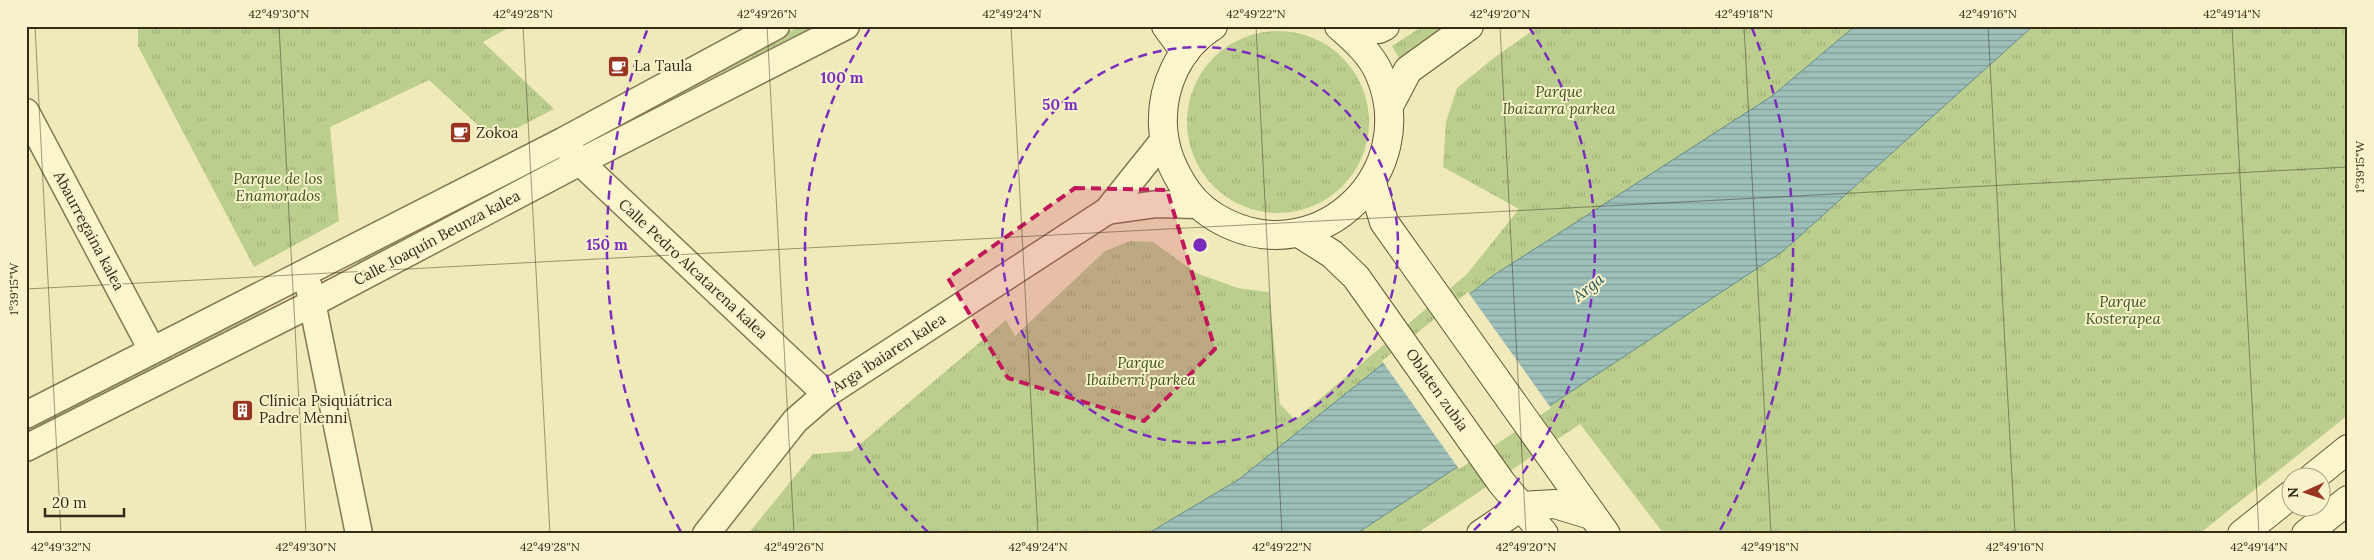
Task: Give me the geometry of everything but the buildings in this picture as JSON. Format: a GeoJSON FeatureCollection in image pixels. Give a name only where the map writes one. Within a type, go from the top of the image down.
{"type":"FeatureCollection","features":[{"type":"Feature","properties":{"kind":"street","name":"Calle Joaquín Beunza kalea"},"geometry":{"type":"LineString","coordinates":[[26,415],[152,350],[305,275],[563,141],[776,26]]}},
{"type":"Feature","properties":{"kind":"street","name":"Calle Joaquín Beunza kalea"},"geometry":{"type":"LineString","coordinates":[[26,448],[313,303],[580,162],[846,26]]}},
{"type":"Feature","properties":{"kind":"street"},"geometry":{"type":"LineString","coordinates":[[1166,26],[1185,52]]}},
{"type":"Feature","properties":{"kind":"street"},"geometry":{"type":"LineString","coordinates":[[1213,26],[1204,32],[1185,52],[1170,79],[1162,110],[1163,141],[1174,172],[1197,206],[1215,218],[1241,230],[1270,235],[1299,233],[1328,223],[1352,206],[1372,183],[1383,158],[1389,133],[1389,106],[1380,74],[1362,46],[1339,26]]}},
{"type":"Feature","properties":{"kind":"street"},"geometry":{"type":"LineString","coordinates":[[1352,26],[1379,29],[1385,26]]}},
{"type":"Feature","properties":{"kind":"street"},"geometry":{"type":"LineString","coordinates":[[1389,106],[1408,70],[1470,26]]}},
{"type":"Feature","properties":{"kind":"street","name":"Abaurregaina kalea"},"geometry":{"type":"LineString","coordinates":[[26,112],[152,350]]}},
{"type":"Feature","properties":{"kind":"street","name":"Calle Pedro Alcatarena kalea"},"geometry":{"type":"LineString","coordinates":[[563,141],[580,162],[826,394]]}},
{"type":"Feature","properties":{"kind":"street","name":"Arga ibaiaren kalea"},"geometry":{"type":"LineString","coordinates":[[706,534],[796,421],[826,394],[1106,211],[1163,141]]}},
{"type":"Feature","properties":{"kind":"street"},"geometry":{"type":"LineString","coordinates":[[1372,183],[1384,222],[1599,525]]}},
{"type":"Feature","properties":{"kind":"street","name":"Arga ibaiaren kalea"},"geometry":{"type":"LineString","coordinates":[[1106,211],[1157,204],[1197,206]]}},
{"type":"Feature","properties":{"kind":"street","name":"Oblaten zubia"},"geometry":{"type":"LineString","coordinates":[[1299,233],[1332,254],[1356,277],[1374,299],[1501,482],[1544,534]]}},
{"type":"Feature","properties":{"kind":"street"},"geometry":{"type":"LineString","coordinates":[[305,275],[313,303],[359,534]]}},
{"type":"Feature","properties":{"kind":"street"},"geometry":{"type":"LineString","coordinates":[[2324,468],[2348,449]]}},
{"type":"Feature","properties":{"kind":"street"},"geometry":{"type":"LineString","coordinates":[[2306,534],[2348,500]]}},
{"type":"Feature","properties":{"kind":"street"},"geometry":{"type":"LineString","coordinates":[[2242,534],[2282,502]]}},
{"type":"Feature","properties":{"kind":"street"},"geometry":{"type":"LineString","coordinates":[[1481,534],[1522,506],[1555,504],[1599,525]]}},
{"type":"Feature","properties":{"kind":"highlighted area"},"geometry":{"type":"Polygon","coordinates":[[[1075,188],[1167,190],[1215,349],[1144,421],[1008,378],[948,278],[1075,188]]]}},
{"type":"Feature","properties":{"kind":"green space","name":"Parque de los Enamorados"},"geometry":{"type":"Polygon","coordinates":[[[138,26],[512,26],[483,42],[554,109],[494,140],[429,80],[330,127],[339,221],[254,267],[138,46],[138,26]]]}},
{"type":"Feature","properties":{"kind":"green space"},"geometry":{"type":"Polygon","coordinates":[[[800,26],[825,26],[619,134],[614,123],[800,26]]]}},
{"type":"Feature","properties":{"kind":"green space"},"geometry":{"type":"Polygon","coordinates":[[[1423,26],[1448,26],[1399,58],[1392,46],[1423,26]]]}},
{"type":"Feature","properties":{"kind":"green space"},"geometry":{"type":"Polygon","coordinates":[[[1539,26],[1855,26],[1772,96],[1238,480],[1154,534],[748,534],[813,454],[852,451],[1006,320],[1015,336],[1105,251],[1130,241],[1153,242],[1196,273],[1238,288],[1269,292],[1280,404],[1295,420],[1467,274],[1519,209],[1443,167],[1446,122],[1457,88],[1495,57],[1539,26]]]}},
{"type":"Feature","properties":{"kind":"green space","name":"Parque Kosterapea"},"geometry":{"type":"Polygon","coordinates":[[[2033,26],[2348,26],[2348,415],[2199,534],[1664,534],[1580,424],[1416,534],[1356,534],[1782,252],[2033,26]]]}},
{"type":"Feature","properties":{"kind":"green space"},"geometry":{"type":"Polygon","coordinates":[[[1278,31],[1296,33],[1313,38],[1328,46],[1348,64],[1362,87],[1367,104],[1369,122],[1367,140],[1362,157],[1354,172],[1336,192],[1313,206],[1296,211],[1278,213],[1260,211],[1243,206],[1228,198],[1208,180],[1194,157],[1189,140],[1187,122],[1189,104],[1194,87],[1202,72],[1220,52],[1243,38],[1260,33],[1278,31]]]}},
{"type":"Feature","properties":{"kind":"green space"},"geometry":{"type":"Polygon","coordinates":[[[526,170],[532,178],[359,267],[355,256],[526,170]]]}},
{"type":"Feature","properties":{"kind":"green space"},"geometry":{"type":"Polygon","coordinates":[[[264,306],[268,314],[26,439],[26,429],[264,306]]]}},
{"type":"Feature","properties":{"kind":"water","name":"Arga"},"geometry":{"type":"Polygon","coordinates":[[[1855,26],[2033,26],[1782,252],[1356,534],[1147,534],[1238,480],[1491,277],[1772,96],[1855,26]]]}},
{"type":"Feature","properties":{"kind":"pier"},"geometry":{"type":"Polygon","coordinates":[[[1468,292],[1551,408],[1459,469],[1382,361],[1468,292]]]}},
{"type":"Feature","properties":{"kind":"place","name":"La Taula"},"geometry":{"type":"Point","coordinates":[618,66]}},
{"type":"Feature","properties":{"kind":"place","name":"Zokoa"},"geometry":{"type":"Point","coordinates":[460,133]}},
{"type":"Feature","properties":{"kind":"place","name":"Clínica Psiquiátrica Padre Menni"},"geometry":{"type":"Point","coordinates":[243,410]}},
{"type":"Feature","properties":{"kind":"park label","name":"Parque Ibaizarra parkea"},"geometry":{"type":"Point","coordinates":[1559,100]}},
{"type":"Feature","properties":{"kind":"park label","name":"Parque Ibaiberri parkea"},"geometry":{"type":"Point","coordinates":[1141,372]}}]}
